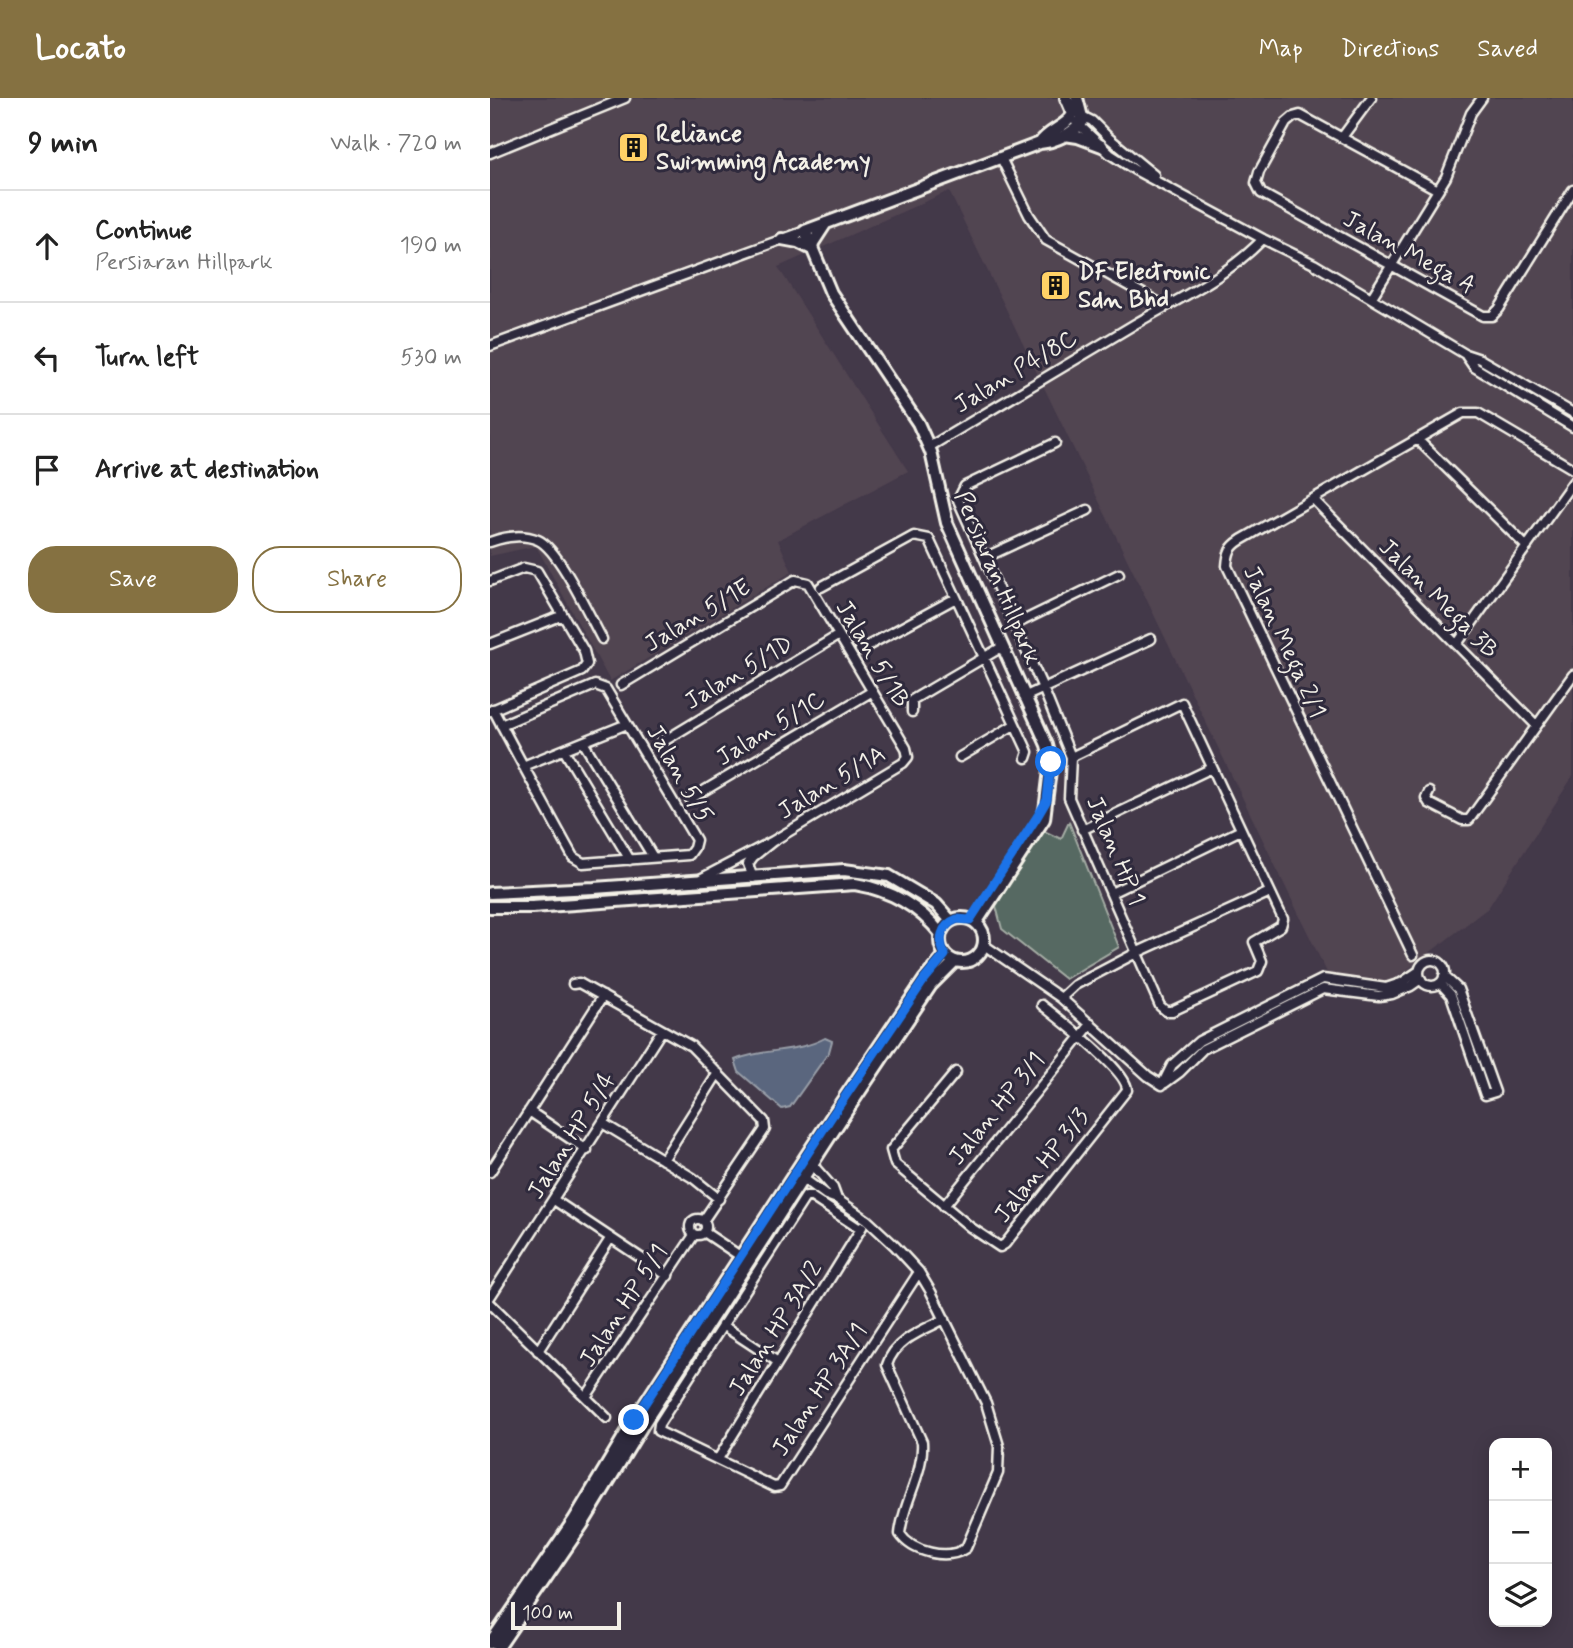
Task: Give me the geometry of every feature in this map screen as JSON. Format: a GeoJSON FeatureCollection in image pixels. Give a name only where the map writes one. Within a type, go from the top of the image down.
{"type":"FeatureCollection","features":[{"type":"Feature","properties":{"kind":"street"},"geometry":{"type":"LineString","coordinates":[[490,153],[625,98]]}},
{"type":"Feature","properties":{"kind":"street"},"geometry":{"type":"LineString","coordinates":[[1066,98],[1077,118],[1102,146],[1118,159],[1314,264],[1465,354],[1480,359],[1572,410]]}},
{"type":"Feature","properties":{"kind":"street"},"geometry":{"type":"LineString","coordinates":[[490,346],[1040,143],[1053,141],[1064,135],[1077,118],[1077,98]]}},
{"type":"Feature","properties":{"kind":"street"},"geometry":{"type":"LineString","coordinates":[[1371,98],[1343,136],[1438,190]]}},
{"type":"Feature","properties":{"kind":"street"},"geometry":{"type":"LineString","coordinates":[[1372,297],[1446,177],[1471,113],[1482,98]]}},
{"type":"Feature","properties":{"kind":"street","name":"Jalan Mega A"},"geometry":{"type":"LineString","coordinates":[[1343,136],[1300,115],[1293,117],[1286,123],[1259,172],[1256,183],[1261,193],[1483,316],[1492,316],[1499,309],[1573,190]]}},
{"type":"Feature","properties":{"kind":"street"},"geometry":{"type":"LineString","coordinates":[[1040,143],[1047,134],[1077,118]]}},
{"type":"Feature","properties":{"kind":"street"},"geometry":{"type":"LineString","coordinates":[[1077,118],[1167,186]]}},
{"type":"Feature","properties":{"kind":"street"},"geometry":{"type":"LineString","coordinates":[[1064,135],[1102,146]]}},
{"type":"Feature","properties":{"kind":"street"},"geometry":{"type":"LineString","coordinates":[[1000,158],[1029,215],[1046,240],[1166,306]]}},
{"type":"Feature","properties":{"kind":"street"},"geometry":{"type":"LineString","coordinates":[[782,239],[812,249],[826,223]]}},
{"type":"Feature","properties":{"kind":"street","name":"Persiaran Hillpark"},"geometry":{"type":"LineString","coordinates":[[805,231],[831,293],[918,423],[929,447],[947,523],[1049,753],[1051,762],[1047,800],[973,921]]}},
{"type":"Feature","properties":{"kind":"street","name":"Jalan P4/8C"},"geometry":{"type":"LineString","coordinates":[[929,447],[1166,306],[1213,281],[1242,261],[1263,239]]}},
{"type":"Feature","properties":{"kind":"street"},"geometry":{"type":"LineString","coordinates":[[1465,354],[1474,367],[1573,427]]}},
{"type":"Feature","properties":{"kind":"street","name":"Jalan Mega 2/1"},"geometry":{"type":"LineString","coordinates":[[1413,955],[1227,566],[1227,553],[1231,546],[1463,413],[1478,413],[1573,469]]}},
{"type":"Feature","properties":{"kind":"street"},"geometry":{"type":"LineString","coordinates":[[1418,439],[1527,547]]}},
{"type":"Feature","properties":{"kind":"street","name":"Jalan HP 1"},"geometry":{"type":"LineString","coordinates":[[1055,443],[965,486],[958,500],[1043,688],[1071,757],[1069,798],[1160,1006],[1166,1011],[1172,1011],[1258,971],[1262,961],[1254,942],[1281,926],[1283,919],[1270,892]]}},
{"type":"Feature","properties":{"kind":"street"},"geometry":{"type":"LineString","coordinates":[[1457,644],[1573,482]]}},
{"type":"Feature","properties":{"kind":"street","name":"Jalan Mega 3B"},"geometry":{"type":"LineString","coordinates":[[1313,499],[1536,725]]}},
{"type":"Feature","properties":{"kind":"street"},"geometry":{"type":"LineString","coordinates":[[985,558],[1088,510]]}},
{"type":"Feature","properties":{"kind":"street"},"geometry":{"type":"LineString","coordinates":[[490,542],[506,536],[525,536],[540,541],[552,552],[602,639]]}},
{"type":"Feature","properties":{"kind":"street"},"geometry":{"type":"LineString","coordinates":[[821,587],[914,536],[929,540],[1028,752],[1026,758]]}},
{"type":"Feature","properties":{"kind":"street"},"geometry":{"type":"LineString","coordinates":[[490,582],[524,568],[537,571],[584,650],[587,664],[582,671],[492,710]]}},
{"type":"Feature","properties":{"kind":"street"},"geometry":{"type":"LineString","coordinates":[[1014,625],[1119,574]]}},
{"type":"Feature","properties":{"kind":"street","name":"Jalan 5/1B"},"geometry":{"type":"LineString","coordinates":[[795,580],[808,583],[906,747],[908,757]]}},
{"type":"Feature","properties":{"kind":"street","name":"Jalan 5/1E"},"geometry":{"type":"LineString","coordinates":[[621,685],[795,580]]}},
{"type":"Feature","properties":{"kind":"street"},"geometry":{"type":"LineString","coordinates":[[860,650],[956,598]]}},
{"type":"Feature","properties":{"kind":"street"},"geometry":{"type":"LineString","coordinates":[[490,644],[563,615]]}},
{"type":"Feature","properties":{"kind":"street","name":"Jalan 5/1D"},"geometry":{"type":"LineString","coordinates":[[659,744],[839,635]]}},
{"type":"Feature","properties":{"kind":"street"},"geometry":{"type":"LineString","coordinates":[[1024,697],[1151,639]]}},
{"type":"Feature","properties":{"kind":"street"},"geometry":{"type":"LineString","coordinates":[[912,712],[912,700],[1002,647]]}},
{"type":"Feature","properties":{"kind":"street"},"geometry":{"type":"LineString","coordinates":[[1429,792],[1426,798],[1429,803],[1462,820],[1469,820],[1573,675]]}},
{"type":"Feature","properties":{"kind":"street","name":"Jalan 5/5"},"geometry":{"type":"LineString","coordinates":[[492,710],[573,857],[583,863],[630,860],[689,855],[694,848],[696,840],[606,689],[595,685],[501,725]]}},
{"type":"Feature","properties":{"kind":"street","name":"Jalan 5/1C"},"geometry":{"type":"LineString","coordinates":[[690,799],[872,692]]}},
{"type":"Feature","properties":{"kind":"street"},"geometry":{"type":"LineString","coordinates":[[1061,998],[1075,985],[1138,952],[1270,892],[1182,703],[1071,757]]}},
{"type":"Feature","properties":{"kind":"street"},"geometry":{"type":"LineString","coordinates":[[523,766],[627,724]]}},
{"type":"Feature","properties":{"kind":"street"},"geometry":{"type":"LineString","coordinates":[[960,757],[1014,725]]}},
{"type":"Feature","properties":{"kind":"street"},"geometry":{"type":"LineString","coordinates":[[583,742],[653,857]]}},
{"type":"Feature","properties":{"kind":"street"},"geometry":{"type":"LineString","coordinates":[[564,750],[630,860]]}},
{"type":"Feature","properties":{"kind":"street","name":"Jalan 5/1A"},"geometry":{"type":"LineString","coordinates":[[774,841],[903,764],[908,757]]}},
{"type":"Feature","properties":{"kind":"street"},"geometry":{"type":"LineString","coordinates":[[1082,830],[1212,768]]}},
{"type":"Feature","properties":{"kind":"street"},"geometry":{"type":"LineString","coordinates":[[1111,893],[1241,830]]}},
{"type":"Feature","properties":{"kind":"street"},"geometry":{"type":"LineString","coordinates":[[753,878],[748,864],[774,841]]}},
{"type":"Feature","properties":{"kind":"street"},"geometry":{"type":"LineString","coordinates":[[693,882],[774,841]]}},
{"type":"Feature","properties":{"kind":"street"},"geometry":{"type":"LineString","coordinates":[[490,893],[693,882],[845,870],[889,876],[936,904],[951,921]]}},
{"type":"Feature","properties":{"kind":"street"},"geometry":{"type":"LineString","coordinates":[[692,895],[700,887],[738,879]]}},
{"type":"Feature","properties":{"kind":"street"},"geometry":{"type":"LineString","coordinates":[[675,883],[692,895]]}},
{"type":"Feature","properties":{"kind":"street"},"geometry":{"type":"LineString","coordinates":[[490,907],[532,907],[834,884],[873,887],[925,914],[941,934]]}},
{"type":"Feature","properties":{"kind":"street"},"geometry":{"type":"LineString","coordinates":[[527,892],[532,907]]}},
{"type":"Feature","properties":{"kind":"street"},"geometry":{"type":"LineString","coordinates":[[951,921],[973,921],[983,933],[984,945],[976,958],[969,961],[950,958],[941,947],[941,934],[951,921]]}},
{"type":"Feature","properties":{"kind":"street"},"geometry":{"type":"LineString","coordinates":[[984,945],[1061,998],[1148,1076],[1162,1085]]}},
{"type":"Feature","properties":{"kind":"street"},"geometry":{"type":"LineString","coordinates":[[490,1643],[574,1520],[634,1420],[808,1161],[950,958]]}},
{"type":"Feature","properties":{"kind":"street"},"geometry":{"type":"LineString","coordinates":[[1162,1085],[1180,1072],[1203,1049],[1323,989],[1379,996],[1392,994],[1411,986],[1420,975],[1423,963],[1435,960],[1442,964],[1442,980],[1451,995],[1485,1095],[1492,1094],[1495,1092],[1458,989],[1442,980]]}},
{"type":"Feature","properties":{"kind":"street"},"geometry":{"type":"LineString","coordinates":[[1420,975],[1432,986],[1442,980]]}},
{"type":"Feature","properties":{"kind":"street"},"geometry":{"type":"LineString","coordinates":[[1162,1085],[1172,1065],[1199,1041],[1323,979],[1386,988],[1420,975]]}},
{"type":"Feature","properties":{"kind":"street"},"geometry":{"type":"LineString","coordinates":[[573,984],[577,982],[691,1046],[764,1121],[765,1129],[703,1221]]}},
{"type":"Feature","properties":{"kind":"street"},"geometry":{"type":"LineString","coordinates":[[490,1172],[603,996]]}},
{"type":"Feature","properties":{"kind":"street"},"geometry":{"type":"LineString","coordinates":[[1042,1005],[1081,1037]]}},
{"type":"Feature","properties":{"kind":"street"},"geometry":{"type":"LineString","coordinates":[[1258,1011],[1265,1010],[1269,1016]]}},
{"type":"Feature","properties":{"kind":"street","name":"Jalan HP 3/1"},"geometry":{"type":"LineString","coordinates":[[944,1206],[1091,1024]]}},
{"type":"Feature","properties":{"kind":"street","name":"Jalan HP 5/4"},"geometry":{"type":"LineString","coordinates":[[490,1297],[604,1124],[662,1030]]}},
{"type":"Feature","properties":{"kind":"street","name":"Jalan HP 3/3"},"geometry":{"type":"LineString","coordinates":[[944,1206],[994,1245],[1000,1247],[1004,1244],[1127,1090],[1125,1078],[1081,1037]]}},
{"type":"Feature","properties":{"kind":"street"},"geometry":{"type":"LineString","coordinates":[[944,1206],[895,1164],[891,1150],[956,1072]]}},
{"type":"Feature","properties":{"kind":"street"},"geometry":{"type":"LineString","coordinates":[[663,1160],[718,1073]]}},
{"type":"Feature","properties":{"kind":"street"},"geometry":{"type":"LineString","coordinates":[[529,1111],[587,1150]]}},
{"type":"Feature","properties":{"kind":"street"},"geometry":{"type":"LineString","coordinates":[[604,1124],[693,1178],[719,1199]]}},
{"type":"Feature","properties":{"kind":"street"},"geometry":{"type":"LineString","coordinates":[[808,1161],[833,1188],[837,1199]]}},
{"type":"Feature","properties":{"kind":"street"},"geometry":{"type":"LineString","coordinates":[[799,1175],[867,1220],[919,1272],[945,1319],[986,1403],[999,1446],[998,1473],[966,1549],[950,1556],[905,1542],[900,1534],[901,1519],[923,1456],[922,1442],[887,1365],[890,1354],[905,1339],[945,1319]]}},
{"type":"Feature","properties":{"kind":"street"},"geometry":{"type":"LineString","coordinates":[[778,1362],[722,1325],[806,1196],[860,1229]]}},
{"type":"Feature","properties":{"kind":"street"},"geometry":{"type":"LineString","coordinates":[[554,1200],[668,1276]]}},
{"type":"Feature","properties":{"kind":"street"},"geometry":{"type":"LineString","coordinates":[[696,1219],[703,1221],[706,1225],[704,1232],[694,1235],[690,1231],[690,1223],[696,1219]]}},
{"type":"Feature","properties":{"kind":"street","name":"Jalan HP 3A/2"},"geometry":{"type":"LineString","coordinates":[[718,1459],[867,1220]]}},
{"type":"Feature","properties":{"kind":"street"},"geometry":{"type":"LineString","coordinates":[[704,1232],[744,1259]]}},
{"type":"Feature","properties":{"kind":"street","name":"Jalan HP 5/1"},"geometry":{"type":"LineString","coordinates":[[586,1398],[694,1235]]}},
{"type":"Feature","properties":{"kind":"street"},"geometry":{"type":"LineString","coordinates":[[538,1351],[610,1239]]}},
{"type":"Feature","properties":{"kind":"street"},"geometry":{"type":"LineString","coordinates":[[498,1648],[582,1525],[744,1259]]}},
{"type":"Feature","properties":{"kind":"street","name":"Jalan HP 3A/1"},"geometry":{"type":"LineString","coordinates":[[722,1325],[659,1424],[658,1431],[775,1488],[780,1486],[919,1272]]}},
{"type":"Feature","properties":{"kind":"street"},"geometry":{"type":"LineString","coordinates":[[490,1303],[607,1418]]}},
{"type":"Feature","properties":{"kind":"shaded area"},"geometry":{"type":"Polygon","coordinates":[[[490,98],[1573,98],[1573,776],[1488,908],[1382,989],[1333,985],[949,191],[778,267],[908,471],[778,540],[792,572],[610,681],[536,546],[490,556],[490,98]]]}},
{"type":"Feature","properties":{"kind":"green space"},"geometry":{"type":"Polygon","coordinates":[[[1069,822],[1119,947],[1065,979],[1002,929],[996,906],[1042,830],[1061,839],[1069,822]]]}},
{"type":"Feature","properties":{"kind":"water"},"geometry":{"type":"Polygon","coordinates":[[[825,1038],[832,1041],[829,1052],[790,1107],[782,1109],[739,1072],[735,1060],[803,1046],[825,1038]]]}},
{"type":"Feature","properties":{"kind":"place","name":"Reliance Swimming Academy"},"geometry":{"type":"Point","coordinates":[633,148]}},
{"type":"Feature","properties":{"kind":"place","name":"DF Electronic Sdn Bhd"},"geometry":{"type":"Point","coordinates":[1055,286]}},
{"type":"Feature","properties":{"kind":"route"},"geometry":{"type":"LineString","coordinates":[[634,1420],[832,1116],[924,980],[945,955],[940,940],[944,929],[951,921],[964,918],[970,920],[1037,817],[1047,800],[1051,762]]}}]}
